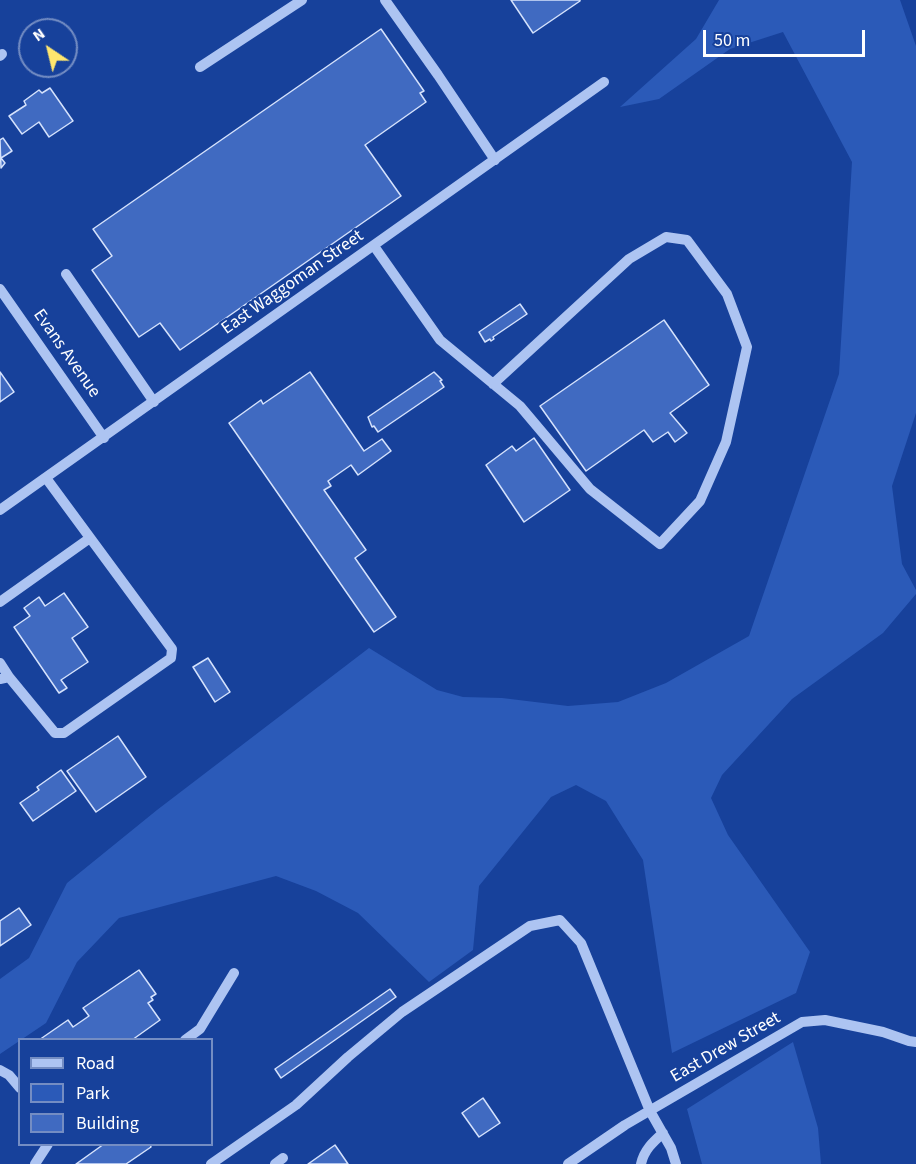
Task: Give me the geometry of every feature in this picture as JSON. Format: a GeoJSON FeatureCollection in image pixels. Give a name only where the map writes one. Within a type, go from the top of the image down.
{"type":"FeatureCollection","features":[{"type":"Feature","properties":{"kind":"street"},"geometry":{"type":"LineString","coordinates":[[200,67],[302,0]]}},
{"type":"Feature","properties":{"kind":"street"},"geometry":{"type":"LineString","coordinates":[[385,0],[495,160]]}},
{"type":"Feature","properties":{"kind":"street","name":"East Waggoman Street"},"geometry":{"type":"LineString","coordinates":[[0,510],[604,82]]}},
{"type":"Feature","properties":{"kind":"street"},"geometry":{"type":"LineString","coordinates":[[374,246],[440,340],[493,384],[520,406],[590,489],[660,544],[700,501],[726,442],[747,346],[727,294],[701,258],[687,240],[666,237],[629,259],[493,384]]}},
{"type":"Feature","properties":{"kind":"street"},"geometry":{"type":"LineString","coordinates":[[66,274],[154,402]]}},
{"type":"Feature","properties":{"kind":"street","name":"Evans Avenue"},"geometry":{"type":"LineString","coordinates":[[0,289],[104,438]]}},
{"type":"Feature","properties":{"kind":"street"},"geometry":{"type":"LineString","coordinates":[[0,663],[5,678],[55,733],[64,733],[171,658],[172,649],[46,478]]}},
{"type":"Feature","properties":{"kind":"street"},"geometry":{"type":"LineString","coordinates":[[0,602],[90,538]]}},
{"type":"Feature","properties":{"kind":"street"},"geometry":{"type":"LineString","coordinates":[[211,1164],[296,1105],[402,1012],[530,926],[560,920],[581,943],[650,1112],[671,1148],[676,1164]]}},
{"type":"Feature","properties":{"kind":"street"},"geometry":{"type":"LineString","coordinates":[[188,1038],[200,1029],[234,973]]}},
{"type":"Feature","properties":{"kind":"street","name":"East Drew Street"},"geometry":{"type":"LineString","coordinates":[[568,1164],[650,1112],[802,1022],[825,1020],[883,1032],[916,1042]]}},
{"type":"Feature","properties":{"kind":"street"},"geometry":{"type":"LineString","coordinates":[[0,1070],[9,1075],[18,1086]]}},
{"type":"Feature","properties":{"kind":"street"},"geometry":{"type":"LineString","coordinates":[[641,1164],[650,1145],[663,1133]]}},
{"type":"Feature","properties":{"kind":"street"},"geometry":{"type":"LineString","coordinates":[[35,1164],[47,1146]]}},
{"type":"Feature","properties":{"kind":"green space"},"geometry":{"type":"Polygon","coordinates":[[[719,0],[900,0],[916,46],[916,413],[892,486],[902,564],[916,594],[883,633],[792,699],[722,775],[711,798],[728,835],[810,952],[796,993],[672,1053],[643,860],[606,801],[576,785],[551,797],[479,886],[473,950],[429,982],[358,913],[316,891],[276,876],[119,918],[77,962],[46,1023],[24,1038],[18,1038],[18,1042],[0,1054],[0,979],[29,958],[67,883],[157,810],[369,648],[437,690],[463,697],[502,698],[568,706],[618,702],[666,683],[749,636],[839,374],[852,162],[783,32],[730,49],[659,99],[620,107],[696,39],[719,0]]]}},
{"type":"Feature","properties":{"kind":"green space"},"geometry":{"type":"Polygon","coordinates":[[[793,1042],[818,1128],[821,1164],[702,1164],[687,1109],[793,1042]]]}},
{"type":"Feature","properties":{"kind":"building"},"geometry":{"type":"Polygon","coordinates":[[[511,0],[580,0],[580,1],[533,33],[511,0]]]}},
{"type":"Feature","properties":{"kind":"building"},"geometry":{"type":"Polygon","coordinates":[[[381,29],[424,91],[420,93],[426,102],[365,145],[401,196],[180,350],[160,323],[139,337],[92,270],[112,256],[93,229],[381,29]]]}},
{"type":"Feature","properties":{"kind":"building"},"geometry":{"type":"Polygon","coordinates":[[[50,88],[73,121],[49,137],[39,122],[22,134],[9,116],[26,105],[24,101],[39,90],[42,93],[50,88]]]}},
{"type":"Feature","properties":{"kind":"building"},"geometry":{"type":"Polygon","coordinates":[[[3,138],[12,151],[1,158],[5,163],[1,168],[0,140],[3,138]]]}},
{"type":"Feature","properties":{"kind":"building"},"geometry":{"type":"Polygon","coordinates":[[[520,304],[527,314],[493,337],[491,341],[490,339],[485,342],[479,332],[520,304]]]}},
{"type":"Feature","properties":{"kind":"building"},"geometry":{"type":"Polygon","coordinates":[[[664,320],[709,385],[670,413],[687,433],[675,442],[668,432],[653,442],[644,430],[586,471],[540,406],[664,320]]]}},
{"type":"Feature","properties":{"kind":"building"},"geometry":{"type":"Polygon","coordinates":[[[0,372],[14,392],[0,402],[0,372]]]}},
{"type":"Feature","properties":{"kind":"building"},"geometry":{"type":"Polygon","coordinates":[[[310,372],[364,451],[382,439],[391,451],[358,475],[351,465],[328,481],[331,486],[324,490],[366,550],[355,558],[396,617],[374,632],[229,423],[261,400],[263,404],[310,372]]]}},
{"type":"Feature","properties":{"kind":"building"},"geometry":{"type":"Polygon","coordinates":[[[434,372],[442,380],[440,381],[444,387],[378,432],[374,426],[372,427],[368,417],[434,372]]]}},
{"type":"Feature","properties":{"kind":"building"},"geometry":{"type":"Polygon","coordinates":[[[534,438],[570,490],[524,522],[486,465],[512,446],[516,451],[534,438]]]}},
{"type":"Feature","properties":{"kind":"building"},"geometry":{"type":"Polygon","coordinates":[[[64,593],[88,627],[72,638],[88,662],[61,680],[67,688],[59,693],[14,627],[30,616],[24,608],[39,597],[45,606],[64,593]]]}},
{"type":"Feature","properties":{"kind":"building"},"geometry":{"type":"Polygon","coordinates":[[[208,658],[230,692],[215,702],[193,667],[208,658]]]}},
{"type":"Feature","properties":{"kind":"building"},"geometry":{"type":"Polygon","coordinates":[[[118,736],[146,777],[96,812],[67,771],[118,736]]]}},
{"type":"Feature","properties":{"kind":"building"},"geometry":{"type":"Polygon","coordinates":[[[61,770],[76,791],[33,821],[20,803],[39,790],[37,787],[61,770]]]}},
{"type":"Feature","properties":{"kind":"building"},"geometry":{"type":"Polygon","coordinates":[[[19,908],[31,925],[0,946],[0,921],[19,908]]]}},
{"type":"Feature","properties":{"kind":"building"},"geometry":{"type":"Polygon","coordinates":[[[139,970],[156,994],[148,1003],[160,1020],[135,1038],[42,1038],[68,1020],[73,1027],[89,1016],[83,1008],[139,970]]]}},
{"type":"Feature","properties":{"kind":"building"},"geometry":{"type":"Polygon","coordinates":[[[390,989],[396,997],[281,1078],[275,1069],[390,989]]]}},
{"type":"Feature","properties":{"kind":"building"},"geometry":{"type":"Polygon","coordinates":[[[483,1098],[500,1123],[479,1137],[462,1113],[483,1098]]]}},
{"type":"Feature","properties":{"kind":"building"},"geometry":{"type":"Polygon","coordinates":[[[335,1145],[348,1164],[308,1164],[335,1145]]]}},
{"type":"Feature","properties":{"kind":"building"},"geometry":{"type":"Polygon","coordinates":[[[101,1146],[151,1147],[126,1164],[76,1164],[101,1146]]]}}]}
